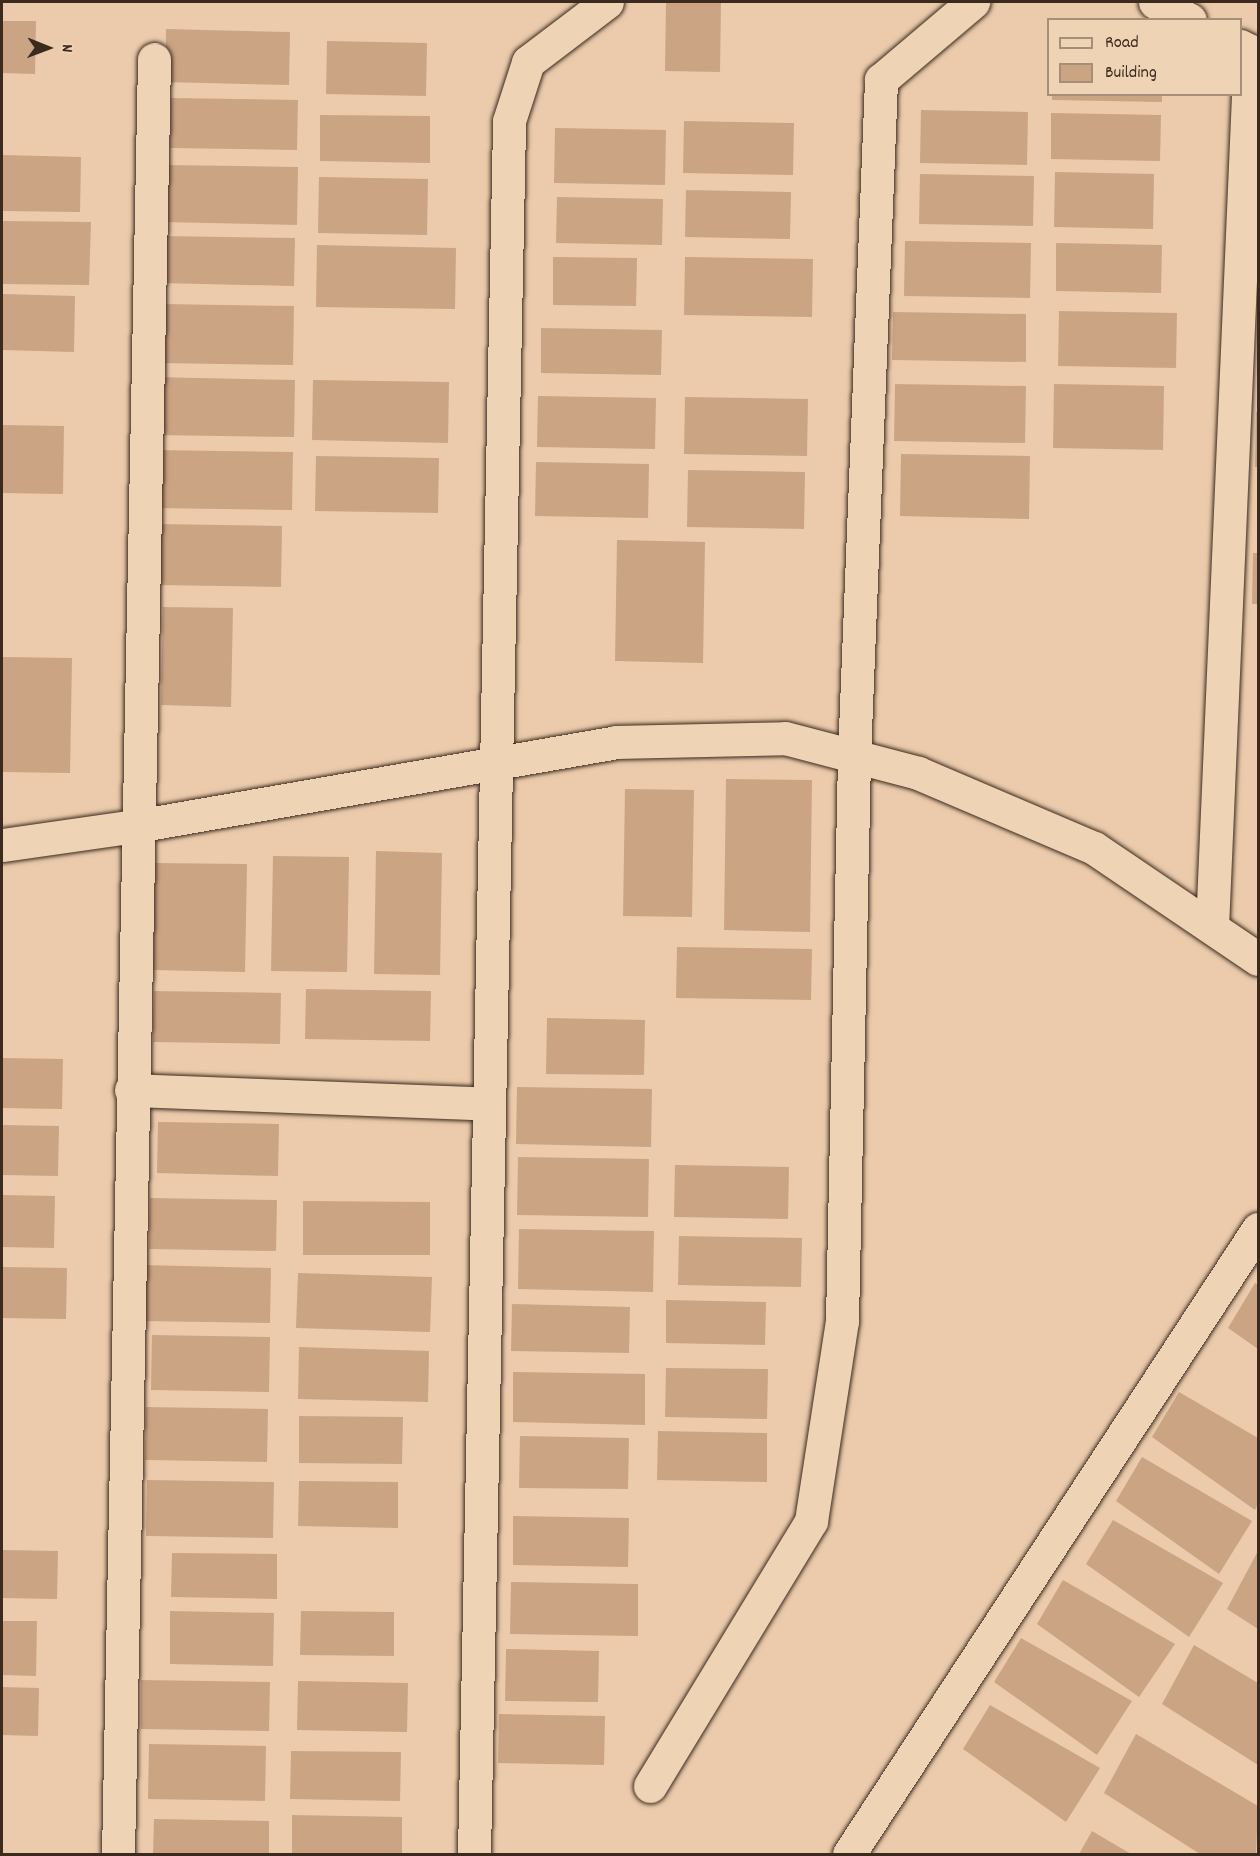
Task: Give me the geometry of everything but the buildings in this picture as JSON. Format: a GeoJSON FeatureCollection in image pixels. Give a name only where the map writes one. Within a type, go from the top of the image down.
{"type":"FeatureCollection","features":[{"type":"Feature","properties":{"kind":"street"},"geometry":{"type":"LineString","coordinates":[[474,1854],[494,762],[509,121],[528,62],[607,2]]}},
{"type":"Feature","properties":{"kind":"street"},"geometry":{"type":"LineString","coordinates":[[650,1786],[811,1521],[842,1321],[854,756],[881,81],[973,2]]}},
{"type":"Feature","properties":{"kind":"street"},"geometry":{"type":"LineString","coordinates":[[1155,2],[1186,18]]}},
{"type":"Feature","properties":{"kind":"street"},"geometry":{"type":"LineString","coordinates":[[1212,927],[1250,51],[1242,47]]}},
{"type":"Feature","properties":{"kind":"street"},"geometry":{"type":"LineString","coordinates":[[118,1854],[136,826],[154,59]]}},
{"type":"Feature","properties":{"kind":"street"},"geometry":{"type":"LineString","coordinates":[[2,845],[136,826],[615,742],[774,738],[918,773],[1094,848],[1258,959]]}},
{"type":"Feature","properties":{"kind":"street"},"geometry":{"type":"LineString","coordinates":[[131,1090],[488,1104]]}},
{"type":"Feature","properties":{"kind":"street"},"geometry":{"type":"LineString","coordinates":[[849,1854],[1258,1229]]}}]}
